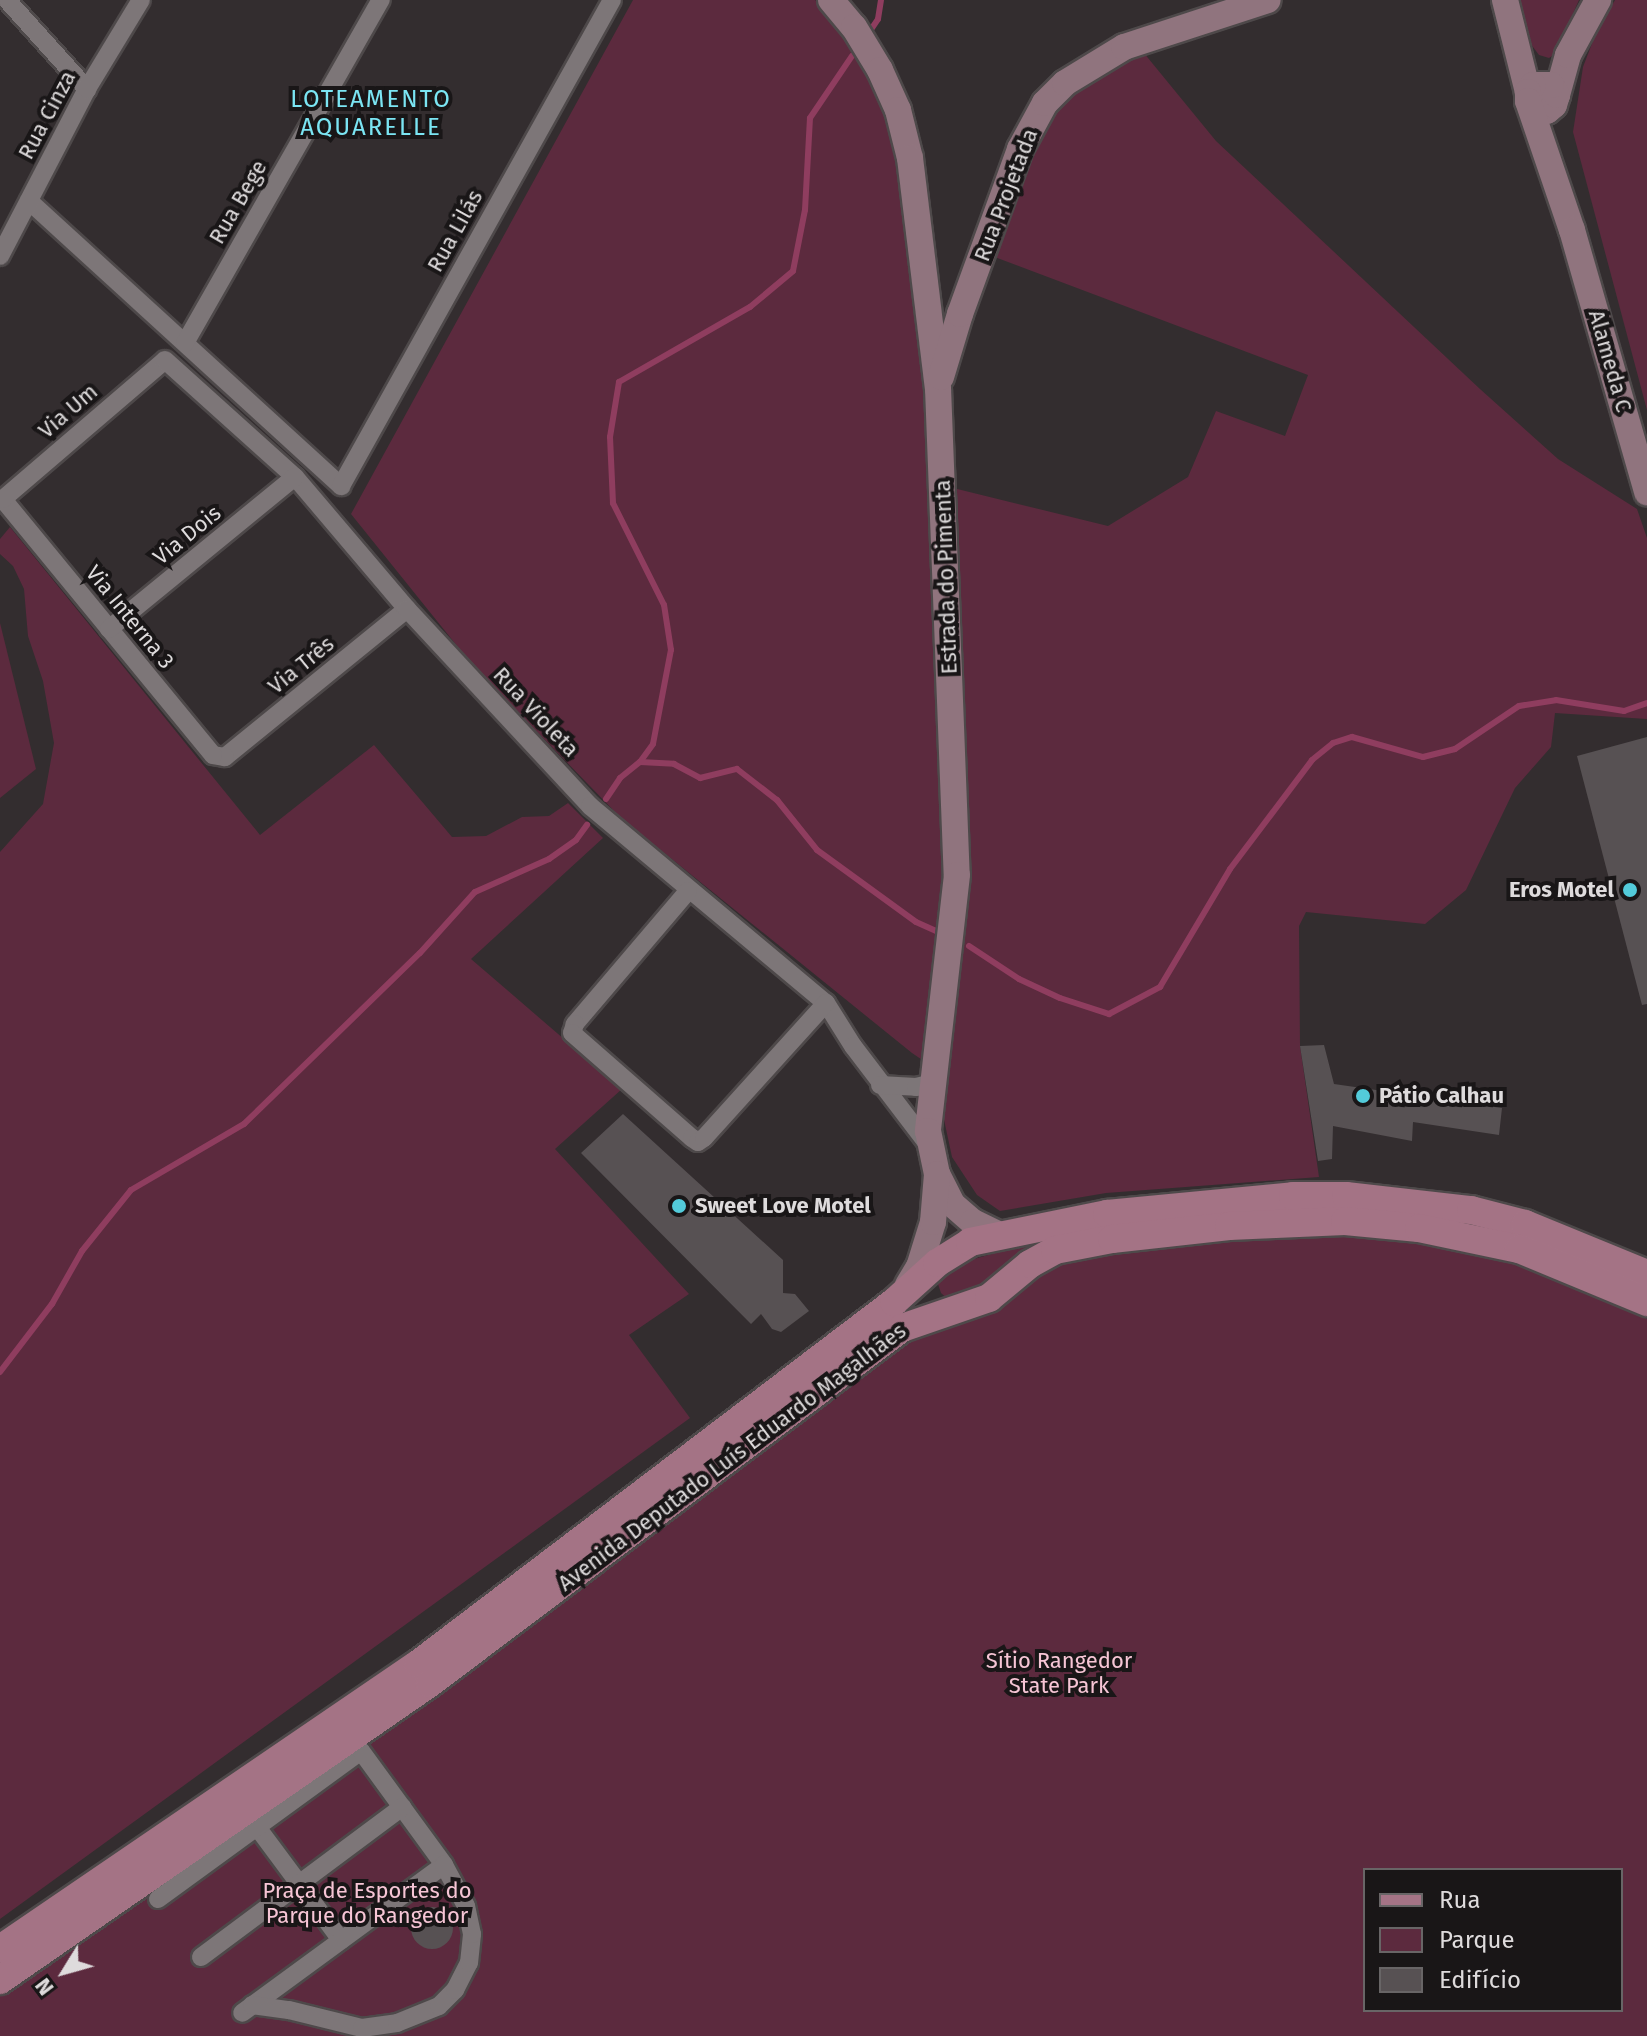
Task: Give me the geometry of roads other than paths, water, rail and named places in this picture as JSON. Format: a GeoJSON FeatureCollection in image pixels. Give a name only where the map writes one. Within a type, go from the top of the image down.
{"type":"FeatureCollection","features":[{"type":"Feature","properties":{"kind":"main road","name":"Estrada do Pimenta"},"geometry":{"type":"LineString","coordinates":[[831,0],[854,27],[880,70],[901,119],[910,158],[938,388],[957,875],[952,946],[928,1112],[936,1202],[927,1245],[919,1267],[903,1294]]}},
{"type":"Feature","properties":{"kind":"main road","name":"Rua Projetada"},"geometry":{"type":"LineString","coordinates":[[938,388],[960,314],[1020,149],[1045,103],[1065,83],[1124,47],[1268,0]]}},
{"type":"Feature","properties":{"kind":"main road"},"geometry":{"type":"LineString","coordinates":[[1543,94],[1598,0]]}},
{"type":"Feature","properties":{"kind":"main road","name":"Alameda C"},"geometry":{"type":"LineString","coordinates":[[1508,11],[1543,94],[1572,230],[1647,492]]}},
{"type":"Feature","properties":{"kind":"main road"},"geometry":{"type":"LineString","coordinates":[[927,302],[943,321],[960,314]]}},
{"type":"Feature","properties":{"kind":"main road","name":"Estrada do Pimenta"},"geometry":{"type":"LineString","coordinates":[[934,1162],[959,1212],[998,1234]]}},
{"type":"Feature","properties":{"kind":"main road","name":"Avenida Deputado Luís Eduardo Magalhães"},"geometry":{"type":"LineString","coordinates":[[0,1949],[418,1664],[903,1294],[937,1263],[970,1242],[1107,1214],[1293,1196],[1346,1196],[1471,1210],[1525,1224],[1647,1274]]}},
{"type":"Feature","properties":{"kind":"main road","name":"Avenida Deputado Luís Eduardo Magalhães"},"geometry":{"type":"LineString","coordinates":[[0,1980],[430,1683],[902,1328],[989,1298],[1030,1264],[1055,1250],[1112,1239],[1302,1221],[1389,1225],[1469,1236],[1547,1259],[1647,1302]]}},
{"type":"Feature","properties":{"kind":"main road"},"geometry":{"type":"LineString","coordinates":[[937,1263],[927,1284],[928,1294],[939,1306],[955,1311]]}},
{"type":"Feature","properties":{"kind":"street","name":"Rua Cinza"},"geometry":{"type":"LineString","coordinates":[[7,0],[81,84]]}},
{"type":"Feature","properties":{"kind":"street","name":"Rua Cinza"},"geometry":{"type":"LineString","coordinates":[[0,256],[29,201],[81,84],[141,0]]}},
{"type":"Feature","properties":{"kind":"street","name":"Rua Bege"},"geometry":{"type":"LineString","coordinates":[[185,343],[381,0]]}},
{"type":"Feature","properties":{"kind":"street","name":"Rua Lilás"},"geometry":{"type":"LineString","coordinates":[[185,343],[341,486],[612,0]]}},
{"type":"Feature","properties":{"kind":"street"},"geometry":{"type":"LineString","coordinates":[[29,201],[185,343]]}},
{"type":"Feature","properties":{"kind":"street","name":"Rua Violeta"},"geometry":{"type":"LineString","coordinates":[[165,360],[295,477],[407,609],[590,806],[688,891],[826,1003],[880,1085],[911,1119],[934,1162]]}},
{"type":"Feature","properties":{"kind":"street","name":"Via Um"},"geometry":{"type":"LineString","coordinates":[[3,499],[165,360]]}},
{"type":"Feature","properties":{"kind":"street","name":"Via Dois"},"geometry":{"type":"LineString","coordinates":[[109,629],[295,477]]}},
{"type":"Feature","properties":{"kind":"street","name":"Via Interna 3"},"geometry":{"type":"LineString","coordinates":[[3,499],[213,755],[225,757]]}},
{"type":"Feature","properties":{"kind":"street","name":"Via Três"},"geometry":{"type":"LineString","coordinates":[[225,757],[407,609]]}},
{"type":"Feature","properties":{"kind":"street"},"geometry":{"type":"LineString","coordinates":[[688,891],[575,1024],[572,1033],[692,1138],[698,1142],[704,1138],[826,1003]]}},
{"type":"Feature","properties":{"kind":"street"},"geometry":{"type":"LineString","coordinates":[[880,1085],[916,1087],[932,1083]]}},
{"type":"Feature","properties":{"kind":"street"},"geometry":{"type":"LineString","coordinates":[[158,1899],[361,1751],[444,1865],[466,1906],[472,1934],[469,1963],[455,1990],[439,2006],[397,2023],[362,2028],[289,2010],[247,2009],[444,1865]]}},
{"type":"Feature","properties":{"kind":"street"},"geometry":{"type":"LineString","coordinates":[[201,1957],[402,1807]]}},
{"type":"Feature","properties":{"kind":"street"},"geometry":{"type":"LineString","coordinates":[[257,1827],[341,1940]]}},
{"type":"Feature","properties":{"kind":"waterway"},"geometry":{"type":"LineString","coordinates":[[870,31],[878,19],[881,0]]}},
{"type":"Feature","properties":{"kind":"waterway"},"geometry":{"type":"LineString","coordinates":[[640,762],[653,744],[671,650],[664,605],[613,503],[610,437],[619,382],[750,307],[793,271],[805,210],[810,118],[852,56]]}},
{"type":"Feature","properties":{"kind":"waterway"},"geometry":{"type":"LineString","coordinates":[[969,946],[1019,979],[1060,998],[1109,1014],[1160,987],[1230,869],[1312,760],[1333,743],[1352,737],[1423,757],[1455,749],[1519,706],[1556,700],[1624,711],[1647,703]]}},
{"type":"Feature","properties":{"kind":"waterway"},"geometry":{"type":"LineString","coordinates":[[606,799],[620,778],[640,762],[674,764],[700,778],[737,769],[777,800],[817,850],[916,922],[936,931]]}},
{"type":"Feature","properties":{"kind":"waterway"},"geometry":{"type":"LineString","coordinates":[[0,1372],[52,1304],[82,1251],[131,1190],[244,1124],[420,953],[475,892],[549,859],[576,840],[587,825]]}},
{"type":"Feature","properties":{"kind":"place","name":"Eros Motel"},"geometry":{"type":"Point","coordinates":[1630,890]}},
{"type":"Feature","properties":{"kind":"place","name":"Pátio Calhau"},"geometry":{"type":"Point","coordinates":[1363,1096]}},
{"type":"Feature","properties":{"kind":"place","name":"Sweet Love Motel"},"geometry":{"type":"Point","coordinates":[679,1206]}},
{"type":"Feature","properties":{"kind":"district","name":"LOTEAMENTO AQUARELLE"},"geometry":{"type":"Point","coordinates":[371,114]}},
{"type":"Feature","properties":{"kind":"park label","name":"Sítio Rangedor State Park"},"geometry":{"type":"Point","coordinates":[1059,1672]}},
{"type":"Feature","properties":{"kind":"park label","name":"Praça de Esportes do Parque do Rangedor"},"geometry":{"type":"Point","coordinates":[367,1902]}}]}
